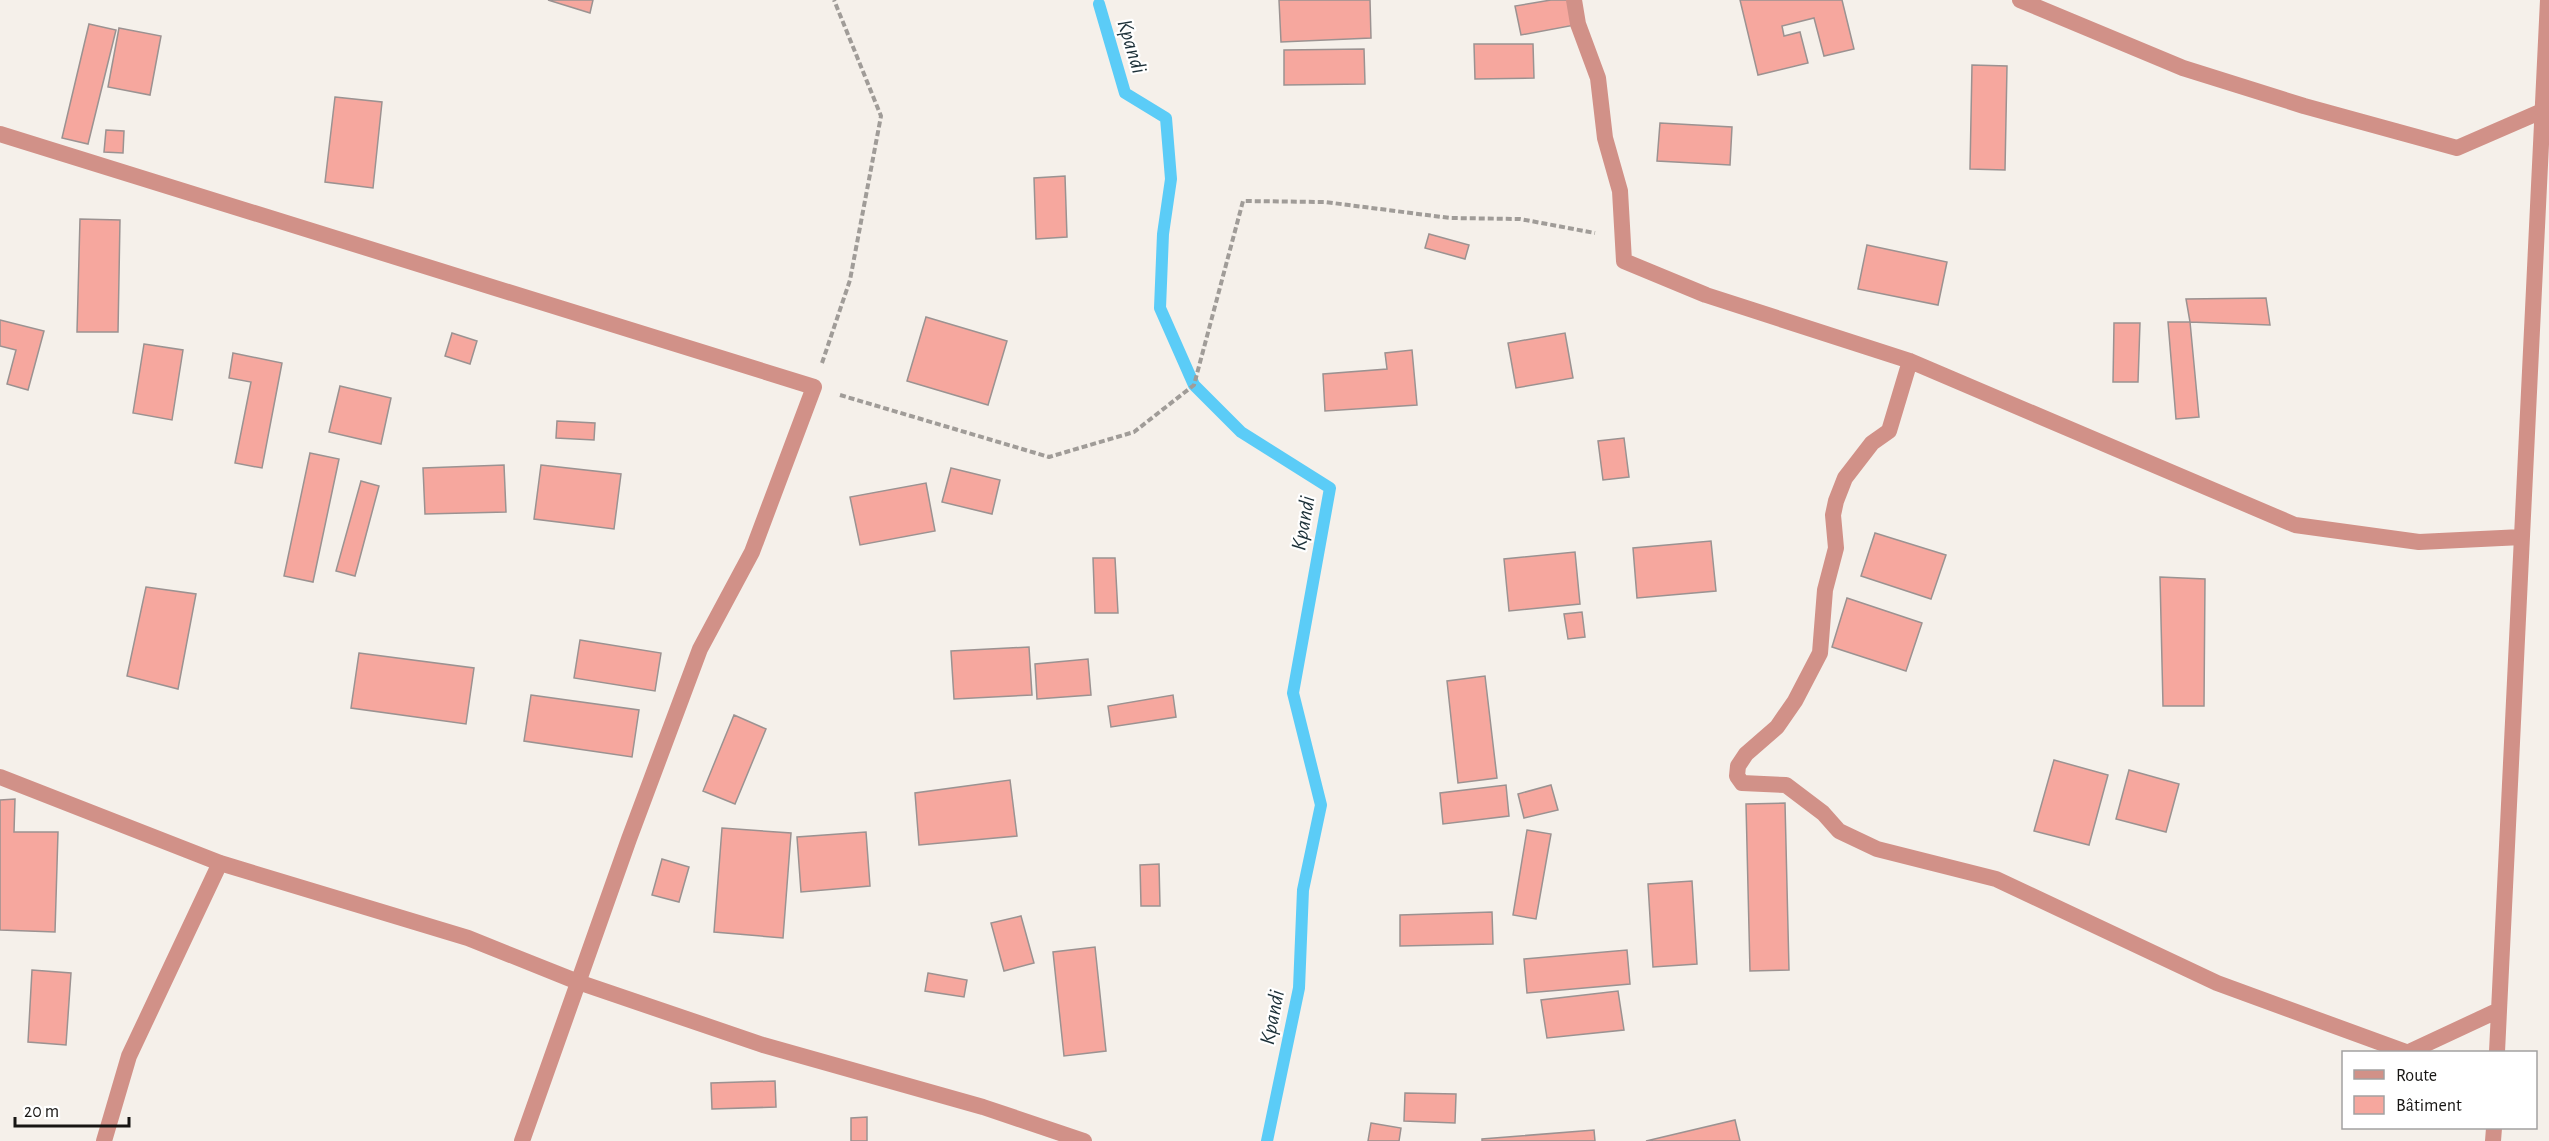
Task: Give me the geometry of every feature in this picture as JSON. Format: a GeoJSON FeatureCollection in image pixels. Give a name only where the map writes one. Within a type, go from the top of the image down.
{"type":"FeatureCollection","features":[{"type":"Feature","properties":{"kind":"street"},"geometry":{"type":"LineString","coordinates":[[1574,0],[1578,24],[1598,78],[1605,138],[1620,191],[1624,261],[1696,291],[1910,361],[2295,525],[2419,542],[2522,537]]}},
{"type":"Feature","properties":{"kind":"street"},"geometry":{"type":"LineString","coordinates":[[2020,0],[2183,68],[2457,148],[2542,111]]}},
{"type":"Feature","properties":{"kind":"street"},"geometry":{"type":"LineString","coordinates":[[2497,1051],[2548,0]]}},
{"type":"Feature","properties":{"kind":"street"},"geometry":{"type":"LineString","coordinates":[[0,134],[814,387],[752,552],[700,649],[522,1141]]}},
{"type":"Feature","properties":{"kind":"street"},"geometry":{"type":"LineString","coordinates":[[1910,361],[1889,431],[1872,443],[1845,478],[1836,501],[1833,515],[1836,548],[1825,590],[1820,653],[1795,701],[1777,727],[1746,754],[1738,766],[1737,776],[1742,783],[1786,785],[1823,813],[1839,831],[1877,849],[1996,879],[2217,983],[2402,1051]]}},
{"type":"Feature","properties":{"kind":"street"},"geometry":{"type":"LineString","coordinates":[[0,777],[220,863],[468,938],[578,982],[763,1045],[982,1107],[1084,1141]]}},
{"type":"Feature","properties":{"kind":"street"},"geometry":{"type":"LineString","coordinates":[[104,1141],[129,1056],[220,863]]}},
{"type":"Feature","properties":{"kind":"street"},"geometry":{"type":"LineString","coordinates":[[2411,1051],[2499,1010]]}},
{"type":"Feature","properties":{"kind":"path"},"geometry":{"type":"LineString","coordinates":[[834,0],[881,116],[850,280],[814,387],[1049,457],[1134,432],[1194,385],[1243,201],[1325,202],[1450,218],[1520,219],[1622,239]]}},
{"type":"Feature","properties":{"kind":"building"},"geometry":{"type":"Polygon","coordinates":[[[548,0],[593,0],[590,13],[548,0]]]}},
{"type":"Feature","properties":{"kind":"building"},"geometry":{"type":"Polygon","coordinates":[[[1279,0],[1370,0],[1371,38],[1281,42],[1279,0]]]}},
{"type":"Feature","properties":{"kind":"building"},"geometry":{"type":"Polygon","coordinates":[[[1551,0],[1570,0],[1575,25],[1521,35],[1515,6],[1551,0]]]}},
{"type":"Feature","properties":{"kind":"building"},"geometry":{"type":"Polygon","coordinates":[[[1740,0],[1842,0],[1854,49],[1824,56],[1814,18],[1782,26],[1784,36],[1800,32],[1808,63],[1758,75],[1740,0]]]}},
{"type":"Feature","properties":{"kind":"building"},"geometry":{"type":"Polygon","coordinates":[[[89,24],[116,30],[88,144],[62,138],[89,24]]]}},
{"type":"Feature","properties":{"kind":"building"},"geometry":{"type":"Polygon","coordinates":[[[119,28],[161,36],[150,95],[108,87],[119,28]]]}},
{"type":"Feature","properties":{"kind":"building"},"geometry":{"type":"Polygon","coordinates":[[[1474,44],[1533,44],[1534,78],[1475,79],[1474,44]]]}},
{"type":"Feature","properties":{"kind":"building"},"geometry":{"type":"Polygon","coordinates":[[[1364,49],[1365,84],[1284,85],[1284,50],[1364,49]]]}},
{"type":"Feature","properties":{"kind":"building"},"geometry":{"type":"Polygon","coordinates":[[[1972,65],[2007,66],[2005,170],[1970,169],[1972,65]]]}},
{"type":"Feature","properties":{"kind":"building"},"geometry":{"type":"Polygon","coordinates":[[[335,97],[382,102],[373,188],[325,182],[335,97]]]}},
{"type":"Feature","properties":{"kind":"building"},"geometry":{"type":"Polygon","coordinates":[[[1660,123],[1732,127],[1730,165],[1657,161],[1660,123]]]}},
{"type":"Feature","properties":{"kind":"building"},"geometry":{"type":"Polygon","coordinates":[[[106,130],[124,131],[123,153],[104,152],[106,130]]]}},
{"type":"Feature","properties":{"kind":"building"},"geometry":{"type":"Polygon","coordinates":[[[1065,176],[1067,237],[1036,239],[1034,178],[1065,176]]]}},
{"type":"Feature","properties":{"kind":"building"},"geometry":{"type":"Polygon","coordinates":[[[80,219],[120,220],[118,332],[77,332],[80,219]]]}},
{"type":"Feature","properties":{"kind":"building"},"geometry":{"type":"Polygon","coordinates":[[[1429,234],[1469,245],[1465,259],[1425,248],[1429,234]]]}},
{"type":"Feature","properties":{"kind":"building"},"geometry":{"type":"Polygon","coordinates":[[[1867,245],[1947,262],[1938,305],[1858,289],[1867,245]]]}},
{"type":"Feature","properties":{"kind":"building"},"geometry":{"type":"Polygon","coordinates":[[[2266,298],[2270,325],[2190,322],[2186,299],[2266,298]]]}},
{"type":"Feature","properties":{"kind":"building"},"geometry":{"type":"Polygon","coordinates":[[[926,317],[1007,341],[988,405],[907,381],[926,317]]]}},
{"type":"Feature","properties":{"kind":"building"},"geometry":{"type":"Polygon","coordinates":[[[0,320],[44,331],[28,390],[7,384],[16,350],[0,346],[0,320]]]}},
{"type":"Feature","properties":{"kind":"building"},"geometry":{"type":"Polygon","coordinates":[[[2168,322],[2190,322],[2199,417],[2176,419],[2168,322]]]}},
{"type":"Feature","properties":{"kind":"building"},"geometry":{"type":"Polygon","coordinates":[[[2114,323],[2140,323],[2138,382],[2113,382],[2114,323]]]}},
{"type":"Feature","properties":{"kind":"building"},"geometry":{"type":"Polygon","coordinates":[[[452,333],[477,341],[470,364],[445,356],[452,333]]]}},
{"type":"Feature","properties":{"kind":"building"},"geometry":{"type":"Polygon","coordinates":[[[1565,333],[1573,378],[1516,388],[1508,343],[1565,333]]]}},
{"type":"Feature","properties":{"kind":"building"},"geometry":{"type":"Polygon","coordinates":[[[144,344],[183,350],[172,420],[133,413],[144,344]]]}},
{"type":"Feature","properties":{"kind":"building"},"geometry":{"type":"Polygon","coordinates":[[[1412,350],[1417,405],[1325,411],[1323,374],[1387,369],[1385,353],[1412,350]]]}},
{"type":"Feature","properties":{"kind":"building"},"geometry":{"type":"Polygon","coordinates":[[[233,353],[282,363],[262,468],[235,463],[251,382],[229,378],[233,353]]]}},
{"type":"Feature","properties":{"kind":"building"},"geometry":{"type":"Polygon","coordinates":[[[340,386],[391,398],[381,444],[329,432],[340,386]]]}},
{"type":"Feature","properties":{"kind":"building"},"geometry":{"type":"Polygon","coordinates":[[[557,421],[595,423],[594,440],[556,438],[557,421]]]}},
{"type":"Feature","properties":{"kind":"building"},"geometry":{"type":"Polygon","coordinates":[[[1624,438],[1629,477],[1603,480],[1598,441],[1624,438]]]}},
{"type":"Feature","properties":{"kind":"building"},"geometry":{"type":"Polygon","coordinates":[[[310,453],[339,459],[313,582],[284,576],[310,453]]]}},
{"type":"Feature","properties":{"kind":"building"},"geometry":{"type":"Polygon","coordinates":[[[504,465],[506,512],[425,514],[423,468],[504,465]]]}},
{"type":"Feature","properties":{"kind":"building"},"geometry":{"type":"Polygon","coordinates":[[[541,465],[621,474],[614,529],[534,519],[541,465]]]}},
{"type":"Feature","properties":{"kind":"building"},"geometry":{"type":"Polygon","coordinates":[[[951,468],[1000,480],[992,514],[942,502],[951,468]]]}},
{"type":"Feature","properties":{"kind":"building"},"geometry":{"type":"Polygon","coordinates":[[[361,481],[379,486],[355,576],[336,571],[361,481]]]}},
{"type":"Feature","properties":{"kind":"building"},"geometry":{"type":"Polygon","coordinates":[[[926,483],[935,531],[860,545],[850,497],[926,483]]]}},
{"type":"Feature","properties":{"kind":"building"},"geometry":{"type":"Polygon","coordinates":[[[1875,533],[1946,555],[1931,599],[1861,576],[1875,533]]]}},
{"type":"Feature","properties":{"kind":"building"},"geometry":{"type":"Polygon","coordinates":[[[1711,541],[1716,591],[1637,598],[1633,548],[1711,541]]]}},
{"type":"Feature","properties":{"kind":"building"},"geometry":{"type":"Polygon","coordinates":[[[1575,552],[1580,604],[1509,611],[1504,559],[1575,552]]]}},
{"type":"Feature","properties":{"kind":"building"},"geometry":{"type":"Polygon","coordinates":[[[1093,558],[1115,558],[1118,613],[1095,613],[1093,558]]]}},
{"type":"Feature","properties":{"kind":"building"},"geometry":{"type":"Polygon","coordinates":[[[2160,577],[2205,579],[2204,706],[2163,706],[2160,577]]]}},
{"type":"Feature","properties":{"kind":"building"},"geometry":{"type":"Polygon","coordinates":[[[146,587],[196,594],[178,689],[127,676],[146,587]]]}},
{"type":"Feature","properties":{"kind":"building"},"geometry":{"type":"Polygon","coordinates":[[[1847,598],[1922,623],[1906,671],[1832,647],[1847,598]]]}},
{"type":"Feature","properties":{"kind":"building"},"geometry":{"type":"Polygon","coordinates":[[[1582,612],[1585,637],[1568,639],[1564,614],[1582,612]]]}},
{"type":"Feature","properties":{"kind":"building"},"geometry":{"type":"Polygon","coordinates":[[[580,640],[661,653],[655,691],[574,678],[580,640]]]}},
{"type":"Feature","properties":{"kind":"building"},"geometry":{"type":"Polygon","coordinates":[[[1029,647],[1032,695],[954,699],[951,651],[1029,647]]]}},
{"type":"Feature","properties":{"kind":"building"},"geometry":{"type":"Polygon","coordinates":[[[359,653],[474,668],[466,724],[351,708],[359,653]]]}},
{"type":"Feature","properties":{"kind":"building"},"geometry":{"type":"Polygon","coordinates":[[[1088,659],[1091,695],[1037,699],[1035,664],[1088,659]]]}},
{"type":"Feature","properties":{"kind":"building"},"geometry":{"type":"Polygon","coordinates":[[[1485,676],[1497,778],[1458,783],[1447,681],[1485,676]]]}},
{"type":"Feature","properties":{"kind":"building"},"geometry":{"type":"Polygon","coordinates":[[[531,695],[639,710],[632,757],[524,741],[531,695]]]}},
{"type":"Feature","properties":{"kind":"building"},"geometry":{"type":"Polygon","coordinates":[[[1173,695],[1176,717],[1111,727],[1108,706],[1173,695]]]}},
{"type":"Feature","properties":{"kind":"building"},"geometry":{"type":"Polygon","coordinates":[[[734,715],[766,729],[735,804],[703,791],[734,715]]]}},
{"type":"Feature","properties":{"kind":"building"},"geometry":{"type":"Polygon","coordinates":[[[2054,760],[2108,775],[2089,845],[2034,831],[2054,760]]]}},
{"type":"Feature","properties":{"kind":"building"},"geometry":{"type":"Polygon","coordinates":[[[2129,770],[2179,784],[2166,832],[2116,819],[2129,770]]]}},
{"type":"Feature","properties":{"kind":"building"},"geometry":{"type":"Polygon","coordinates":[[[1010,780],[1017,836],[919,845],[915,793],[1010,780]]]}},
{"type":"Feature","properties":{"kind":"building"},"geometry":{"type":"Polygon","coordinates":[[[1506,785],[1509,816],[1443,824],[1440,793],[1506,785]]]}},
{"type":"Feature","properties":{"kind":"building"},"geometry":{"type":"Polygon","coordinates":[[[1551,785],[1558,810],[1524,818],[1518,794],[1551,785]]]}},
{"type":"Feature","properties":{"kind":"building"},"geometry":{"type":"Polygon","coordinates":[[[15,799],[14,832],[58,832],[55,932],[0,930],[0,800],[15,799]]]}},
{"type":"Feature","properties":{"kind":"building"},"geometry":{"type":"Polygon","coordinates":[[[1785,803],[1789,970],[1750,971],[1746,804],[1785,803]]]}},
{"type":"Feature","properties":{"kind":"building"},"geometry":{"type":"Polygon","coordinates":[[[722,828],[791,833],[783,938],[714,932],[722,828]]]}},
{"type":"Feature","properties":{"kind":"building"},"geometry":{"type":"Polygon","coordinates":[[[1527,830],[1551,834],[1536,919],[1513,915],[1527,830]]]}},
{"type":"Feature","properties":{"kind":"building"},"geometry":{"type":"Polygon","coordinates":[[[866,832],[870,886],[801,892],[797,837],[866,832]]]}},
{"type":"Feature","properties":{"kind":"building"},"geometry":{"type":"Polygon","coordinates":[[[662,859],[689,867],[679,902],[652,895],[662,859]]]}},
{"type":"Feature","properties":{"kind":"building"},"geometry":{"type":"Polygon","coordinates":[[[1159,864],[1160,906],[1141,906],[1140,865],[1159,864]]]}},
{"type":"Feature","properties":{"kind":"building"},"geometry":{"type":"Polygon","coordinates":[[[1692,881],[1697,964],[1653,967],[1648,884],[1692,881]]]}},
{"type":"Feature","properties":{"kind":"building"},"geometry":{"type":"Polygon","coordinates":[[[1492,912],[1493,944],[1400,946],[1400,915],[1492,912]]]}},
{"type":"Feature","properties":{"kind":"building"},"geometry":{"type":"Polygon","coordinates":[[[1021,916],[1034,963],[1004,971],[991,923],[1021,916]]]}},
{"type":"Feature","properties":{"kind":"building"},"geometry":{"type":"Polygon","coordinates":[[[1095,947],[1106,1051],[1064,1056],[1053,952],[1095,947]]]}},
{"type":"Feature","properties":{"kind":"building"},"geometry":{"type":"Polygon","coordinates":[[[1627,950],[1630,984],[1527,993],[1524,959],[1627,950]]]}},
{"type":"Feature","properties":{"kind":"building"},"geometry":{"type":"Polygon","coordinates":[[[32,970],[71,973],[66,1045],[28,1042],[32,970]]]}},
{"type":"Feature","properties":{"kind":"building"},"geometry":{"type":"Polygon","coordinates":[[[928,973],[967,980],[964,997],[925,991],[928,973]]]}},
{"type":"Feature","properties":{"kind":"building"},"geometry":{"type":"Polygon","coordinates":[[[1618,991],[1624,1030],[1547,1038],[1541,1000],[1618,991]]]}},
{"type":"Feature","properties":{"kind":"building"},"geometry":{"type":"Polygon","coordinates":[[[775,1081],[776,1107],[712,1109],[711,1083],[775,1081]]]}},
{"type":"Feature","properties":{"kind":"building"},"geometry":{"type":"Polygon","coordinates":[[[1405,1093],[1456,1094],[1455,1123],[1404,1121],[1405,1093]]]}},
{"type":"Feature","properties":{"kind":"building"},"geometry":{"type":"Polygon","coordinates":[[[867,1117],[867,1141],[851,1141],[851,1118],[867,1117]]]}},
{"type":"Feature","properties":{"kind":"building"},"geometry":{"type":"Polygon","coordinates":[[[1735,1120],[1740,1141],[1646,1141],[1735,1120]]]}},
{"type":"Feature","properties":{"kind":"building"},"geometry":{"type":"Polygon","coordinates":[[[1371,1123],[1401,1128],[1399,1141],[1368,1141],[1371,1123]]]}},
{"type":"Feature","properties":{"kind":"building"},"geometry":{"type":"Polygon","coordinates":[[[1594,1130],[1595,1141],[1482,1141],[1482,1139],[1594,1130]]]}},
{"type":"Feature","properties":{"kind":"waterway","name":"Kpandi"},"geometry":{"type":"LineString","coordinates":[[1099,4],[1125,93],[1166,118],[1171,179],[1163,234],[1160,308],[1194,385],[1241,432],[1330,488],[1293,693],[1321,805],[1303,890],[1299,988],[1267,1141]]}}]}
